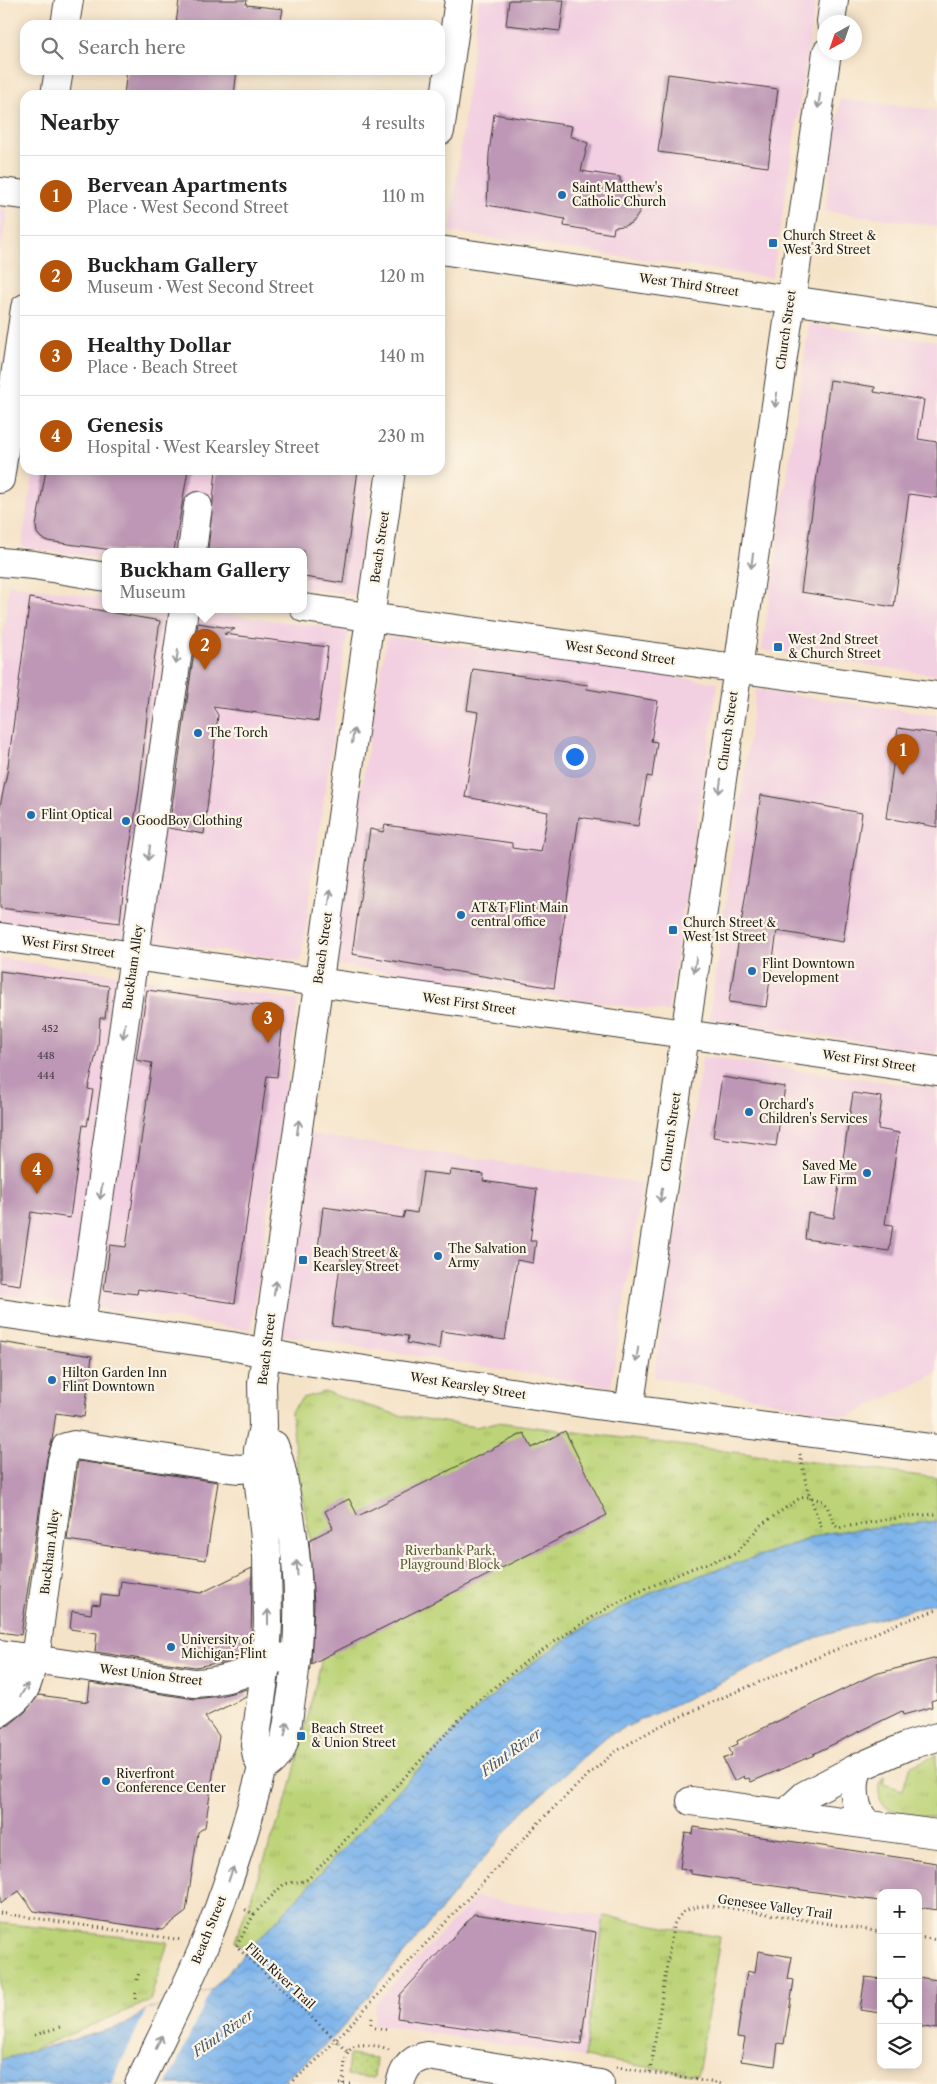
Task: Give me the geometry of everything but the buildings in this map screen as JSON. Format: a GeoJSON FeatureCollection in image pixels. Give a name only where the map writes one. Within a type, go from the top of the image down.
{"type":"FeatureCollection","features":[{"type":"Feature","properties":{"kind":"street"},"geometry":{"type":"LineString","coordinates":[[66,20],[69,0]]}},
{"type":"Feature","properties":{"kind":"street"},"geometry":{"type":"LineString","coordinates":[[445,97],[459,0]]}},
{"type":"Feature","properties":{"kind":"street"},"geometry":{"type":"LineString","coordinates":[[832,15],[834,0]]}},
{"type":"Feature","properties":{"kind":"street","name":"Church Street"},"geometry":{"type":"LineString","coordinates":[[629,1409],[685,1034],[825,60]]}},
{"type":"Feature","properties":{"kind":"street"},"geometry":{"type":"LineString","coordinates":[[56,90],[58,75]]}},
{"type":"Feature","properties":{"kind":"street"},"geometry":{"type":"LineString","coordinates":[[0,192],[20,194]]}},
{"type":"Feature","properties":{"kind":"street","name":"West Third Street"},"geometry":{"type":"LineString","coordinates":[[445,251],[937,321]]}},
{"type":"Feature","properties":{"kind":"street"},"geometry":{"type":"LineString","coordinates":[[0,479],[20,342]]}},
{"type":"Feature","properties":{"kind":"street","name":"Beach Street"},"geometry":{"type":"LineString","coordinates":[[262,1768],[274,1761],[282,1746],[293,1689],[297,1648],[298,1606],[295,1544],[268,1465],[258,1450],[263,1427],[262,1389],[390,475]]}},
{"type":"Feature","properties":{"kind":"street"},"geometry":{"type":"LineString","coordinates":[[192,548],[198,506]]}},
{"type":"Feature","properties":{"kind":"street"},"geometry":{"type":"LineString","coordinates":[[0,562],[34,565],[102,576]]}},
{"type":"Feature","properties":{"kind":"street","name":"West Second Street"},"geometry":{"type":"LineString","coordinates":[[307,608],[937,696]]}},
{"type":"Feature","properties":{"kind":"street","name":"Buckham Alley"},"geometry":{"type":"LineString","coordinates":[[81,1324],[183,613]]}},
{"type":"Feature","properties":{"kind":"street","name":"West First Street"},"geometry":{"type":"LineString","coordinates":[[0,937],[937,1071]]}},
{"type":"Feature","properties":{"kind":"street","name":"West Kearsley Street"},"geometry":{"type":"LineString","coordinates":[[0,1312],[231,1346],[315,1363],[629,1409],[937,1449]]}},
{"type":"Feature","properties":{"kind":"street","name":"Buckham Alley"},"geometry":{"type":"LineString","coordinates":[[0,1712],[24,1692],[28,1684],[23,1657],[62,1460],[67,1446],[74,1445],[230,1468],[268,1465]]}},
{"type":"Feature","properties":{"kind":"street","name":"Beach Street"},"geometry":{"type":"LineString","coordinates":[[139,2084],[204,1944],[227,1885],[262,1768],[257,1757],[255,1745],[266,1664],[268,1465]]}},
{"type":"Feature","properties":{"kind":"street","name":"West Union Street"},"geometry":{"type":"LineString","coordinates":[[23,1657],[194,1683],[227,1679],[266,1664],[297,1648]]}},
{"type":"Feature","properties":{"kind":"street"},"geometry":{"type":"LineString","coordinates":[[0,1682],[23,1657]]}},
{"type":"Feature","properties":{"kind":"street"},"geometry":{"type":"LineString","coordinates":[[790,1814],[794,1805],[805,1795],[860,1766],[907,1746],[937,1737]]}},
{"type":"Feature","properties":{"kind":"street"},"geometry":{"type":"LineString","coordinates":[[860,1766],[855,1778],[855,1790],[861,1815],[870,1825]]}},
{"type":"Feature","properties":{"kind":"street"},"geometry":{"type":"LineString","coordinates":[[690,1801],[937,1834]]}},
{"type":"Feature","properties":{"kind":"street"},"geometry":{"type":"LineString","coordinates":[[401,2066],[418,2057],[433,2057],[600,2084]]}},
{"type":"Feature","properties":{"kind":"path"},"geometry":{"type":"LineString","coordinates":[[800,1453],[810,1497],[822,1530]]}},
{"type":"Feature","properties":{"kind":"path"},"geometry":{"type":"LineString","coordinates":[[810,1497],[826,1504],[838,1528],[937,1514]]}},
{"type":"Feature","properties":{"kind":"path","name":"Flint River Trail"},"geometry":{"type":"LineString","coordinates":[[348,2052],[236,1947],[254,1914],[283,1885],[302,1882],[310,1877],[456,1722],[488,1691],[529,1659],[595,1615],[630,1596],[693,1568],[735,1554],[764,1522],[798,1500],[810,1497]]}},
{"type":"Feature","properties":{"kind":"path"},"geometry":{"type":"LineString","coordinates":[[290,2084],[320,2057],[542,1818],[615,1752],[656,1728],[718,1699],[899,1623],[937,1610]]}},
{"type":"Feature","properties":{"kind":"path","name":"Genesee Valley Trail"},"geometry":{"type":"LineString","coordinates":[[650,2072],[673,1927],[679,1916],[686,1911],[699,1906],[724,1907],[877,1931]]}},
{"type":"Feature","properties":{"kind":"path"},"geometry":{"type":"LineString","coordinates":[[241,1916],[244,1909],[254,1914]]}},
{"type":"Feature","properties":{"kind":"path"},"geometry":{"type":"LineString","coordinates":[[0,1913],[184,1940]]}},
{"type":"Feature","properties":{"kind":"path"},"geometry":{"type":"LineString","coordinates":[[922,1938],[937,1940]]}},
{"type":"Feature","properties":{"kind":"path"},"geometry":{"type":"LineString","coordinates":[[137,1980],[139,1972]]}},
{"type":"Feature","properties":{"kind":"path"},"geometry":{"type":"LineString","coordinates":[[135,1999],[136,1991]]}},
{"type":"Feature","properties":{"kind":"path"},"geometry":{"type":"LineString","coordinates":[[371,2024],[372,2018]]}},
{"type":"Feature","properties":{"kind":"path"},"geometry":{"type":"LineString","coordinates":[[35,2035],[63,2026]]}},
{"type":"Feature","properties":{"kind":"path"},"geometry":{"type":"LineString","coordinates":[[374,2028],[388,2030]]}},
{"type":"Feature","properties":{"kind":"path"},"geometry":{"type":"LineString","coordinates":[[351,2084],[341,2084],[345,2057],[358,2044],[380,2046],[401,2066]]}},
{"type":"Feature","properties":{"kind":"shaded area"},"geometry":{"type":"Polygon","coordinates":[[[479,0],[816,0],[772,278],[450,232],[479,0]]]}},
{"type":"Feature","properties":{"kind":"shaded area"},"geometry":{"type":"Polygon","coordinates":[[[840,99],[937,110],[937,226],[825,211],[840,99]]]}},
{"type":"Feature","properties":{"kind":"shaded area"},"geometry":{"type":"Polygon","coordinates":[[[0,209],[7,210],[0,256],[0,209]]]}},
{"type":"Feature","properties":{"kind":"shaded area"},"geometry":{"type":"Polygon","coordinates":[[[809,324],[937,341],[937,675],[762,650],[809,324]]]}},
{"type":"Feature","properties":{"kind":"shaded area"},"geometry":{"type":"Polygon","coordinates":[[[33,475],[372,475],[354,595],[307,588],[307,548],[102,548],[102,558],[21,547],[33,475]]]}},
{"type":"Feature","properties":{"kind":"shaded area"},"geometry":{"type":"Polygon","coordinates":[[[9,584],[102,597],[102,613],[218,613],[348,630],[301,961],[0,922],[0,660],[9,584]]]}},
{"type":"Feature","properties":{"kind":"shaded area"},"geometry":{"type":"Polygon","coordinates":[[[387,636],[718,683],[668,1012],[332,964],[387,636]]]}},
{"type":"Feature","properties":{"kind":"shaded area"},"geometry":{"type":"Polygon","coordinates":[[[756,690],[937,715],[937,1053],[709,1019],[756,690]]]}},
{"type":"Feature","properties":{"kind":"shaded area"},"geometry":{"type":"Polygon","coordinates":[[[0,958],[298,1000],[251,1330],[0,1294],[0,958]]]}},
{"type":"Feature","properties":{"kind":"shaded area"},"geometry":{"type":"Polygon","coordinates":[[[702,1057],[937,1089],[937,1373],[848,1417],[654,1377],[702,1057]]]}},
{"type":"Feature","properties":{"kind":"shaded area"},"geometry":{"type":"Polygon","coordinates":[[[308,1134],[643,1183],[611,1387],[279,1334],[308,1134]]]}},
{"type":"Feature","properties":{"kind":"shaded area"},"geometry":{"type":"Polygon","coordinates":[[[476,1897],[604,1916],[584,2057],[373,2024],[376,2002],[476,1897]]]}},
{"type":"Feature","properties":{"kind":"green space","name":"Riverbank Park, Playground Block"},"geometry":{"type":"Polygon","coordinates":[[[324,1392],[398,1415],[476,1427],[497,1422],[937,1478],[937,1521],[826,1533],[657,1590],[583,1628],[514,1676],[457,1728],[248,1951],[235,1941],[290,1789],[327,1638],[297,1465],[291,1412],[302,1398],[324,1392]]]}},
{"type":"Feature","properties":{"kind":"green space"},"geometry":{"type":"Polygon","coordinates":[[[936,1755],[937,1818],[890,1810],[879,1801],[879,1787],[885,1776],[883,1784],[903,1790],[910,1767],[936,1755]]]}},
{"type":"Feature","properties":{"kind":"green space"},"geometry":{"type":"Polygon","coordinates":[[[604,1916],[720,1937],[698,2075],[584,2057],[604,1916]]]}},
{"type":"Feature","properties":{"kind":"green space"},"geometry":{"type":"Polygon","coordinates":[[[0,1923],[168,1942],[150,2001],[15,2057],[0,2060],[0,1923]]]}},
{"type":"Feature","properties":{"kind":"green space"},"geometry":{"type":"Polygon","coordinates":[[[349,2055],[376,2058],[374,2078],[347,2075],[349,2055]]]}},
{"type":"Feature","properties":{"kind":"water","name":"Flint River"},"geometry":{"type":"Polygon","coordinates":[[[937,1521],[937,1602],[822,1635],[607,1736],[524,1810],[336,2035],[280,2084],[0,2084],[0,2060],[125,2025],[146,2010],[211,1990],[457,1728],[514,1676],[583,1628],[657,1590],[826,1533],[937,1521]]]}},
{"type":"Feature","properties":{"kind":"pier"},"geometry":{"type":"Polygon","coordinates":[[[211,1990],[167,2084],[111,2084],[146,2010],[211,1990]]]}},
{"type":"Feature","properties":{"kind":"place","name":"Saint Matthew's Catholic Church"},"geometry":{"type":"Point","coordinates":[562,195]}},
{"type":"Feature","properties":{"kind":"place","name":"Church Street & West 3rd Street"},"geometry":{"type":"Point","coordinates":[773,243]}},
{"type":"Feature","properties":{"kind":"place","name":"West 2nd Street & Church Street"},"geometry":{"type":"Point","coordinates":[778,647]}},
{"type":"Feature","properties":{"kind":"place","name":"Buckham Gallery"},"geometry":{"type":"Point","coordinates":[205,670]}},
{"type":"Feature","properties":{"kind":"place","name":"The Torch"},"geometry":{"type":"Point","coordinates":[198,733]}},
{"type":"Feature","properties":{"kind":"place","name":"Bervean Apartments"},"geometry":{"type":"Point","coordinates":[903,775]}},
{"type":"Feature","properties":{"kind":"place","name":"Flint Optical"},"geometry":{"type":"Point","coordinates":[31,815]}},
{"type":"Feature","properties":{"kind":"place","name":"GoodBoy Clothing"},"geometry":{"type":"Point","coordinates":[126,821]}},
{"type":"Feature","properties":{"kind":"place","name":"AT&T Flint Main central office"},"geometry":{"type":"Point","coordinates":[461,915]}},
{"type":"Feature","properties":{"kind":"place","name":"Church Street & West 1st Street"},"geometry":{"type":"Point","coordinates":[673,930]}},
{"type":"Feature","properties":{"kind":"place","name":"Flint Downtown Development"},"geometry":{"type":"Point","coordinates":[752,971]}},
{"type":"Feature","properties":{"kind":"place","name":"Healthy Dollar"},"geometry":{"type":"Point","coordinates":[268,1043]}},
{"type":"Feature","properties":{"kind":"place","name":"Orchard's Children's Services"},"geometry":{"type":"Point","coordinates":[749,1112]}},
{"type":"Feature","properties":{"kind":"place","name":"Saved Me Law Firm"},"geometry":{"type":"Point","coordinates":[867,1173]}},
{"type":"Feature","properties":{"kind":"place","name":"Genesis"},"geometry":{"type":"Point","coordinates":[37,1194]}},
{"type":"Feature","properties":{"kind":"place","name":"The Salvation Army"},"geometry":{"type":"Point","coordinates":[438,1256]}},
{"type":"Feature","properties":{"kind":"place","name":"Beach Street & Kearsley Street"},"geometry":{"type":"Point","coordinates":[303,1260]}},
{"type":"Feature","properties":{"kind":"place","name":"Hilton Garden Inn Flint Downtown"},"geometry":{"type":"Point","coordinates":[52,1380]}},
{"type":"Feature","properties":{"kind":"place","name":"University of Michigan-Flint"},"geometry":{"type":"Point","coordinates":[171,1647]}},
{"type":"Feature","properties":{"kind":"place","name":"Beach Street & Union Street"},"geometry":{"type":"Point","coordinates":[301,1736]}},
{"type":"Feature","properties":{"kind":"place","name":"Riverfront Conference Center"},"geometry":{"type":"Point","coordinates":[106,1781]}}]}
